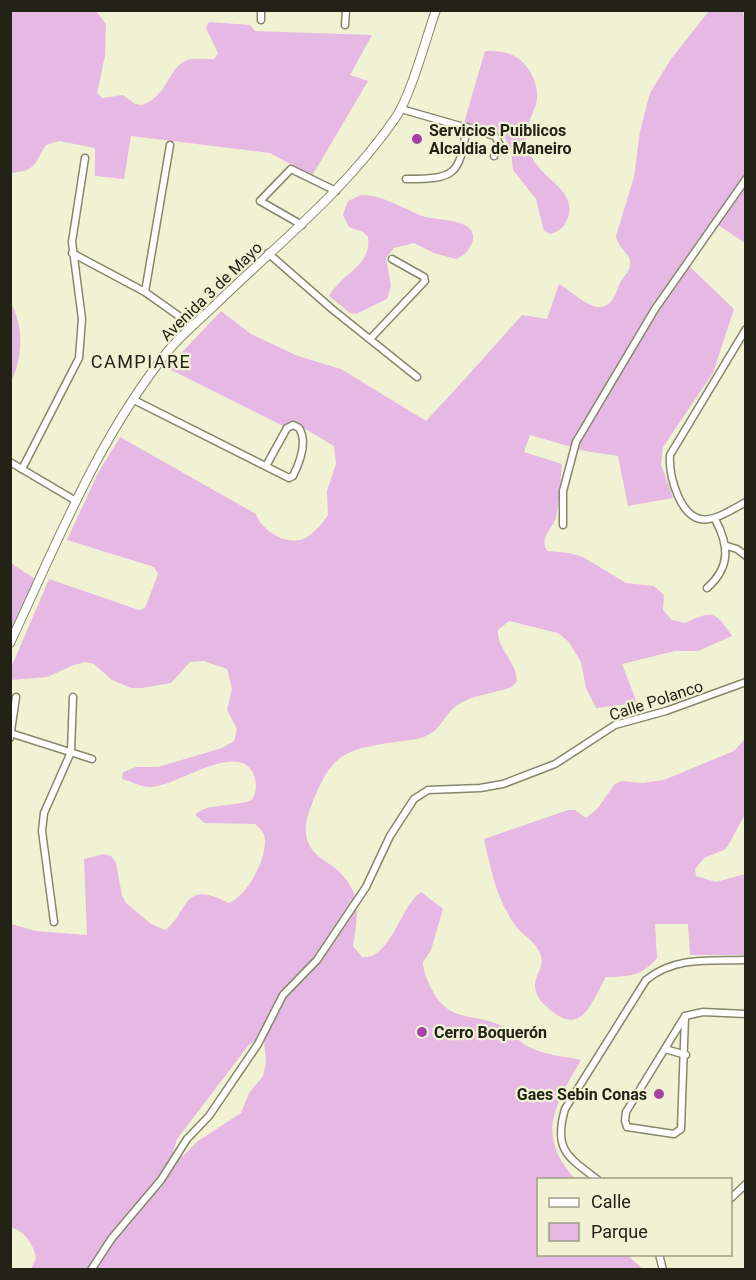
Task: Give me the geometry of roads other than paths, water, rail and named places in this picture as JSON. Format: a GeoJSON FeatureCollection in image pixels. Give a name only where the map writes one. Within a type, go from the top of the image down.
{"type":"FeatureCollection","features":[{"type":"Feature","properties":{"kind":"street"},"geometry":{"type":"LineString","coordinates":[[261,10],[261,20]]}},
{"type":"Feature","properties":{"kind":"street"},"geometry":{"type":"LineString","coordinates":[[345,24],[346,10]]}},
{"type":"Feature","properties":{"kind":"street","name":"Avenida 3 de Mayo"},"geometry":{"type":"LineString","coordinates":[[10,643],[76,501],[115,428],[169,349],[336,191],[401,109],[436,10]]}},
{"type":"Feature","properties":{"kind":"street"},"geometry":{"type":"LineString","coordinates":[[401,109],[495,136],[500,145],[494,156]]}},
{"type":"Feature","properties":{"kind":"street"},"geometry":{"type":"LineString","coordinates":[[406,179],[436,179],[445,177],[456,168],[462,153],[466,127]]}},
{"type":"Feature","properties":{"kind":"street"},"geometry":{"type":"LineString","coordinates":[[145,292],[170,145]]}},
{"type":"Feature","properties":{"kind":"street"},"geometry":{"type":"LineString","coordinates":[[22,470],[79,358],[82,319],[72,253],[74,219],[85,158]]}},
{"type":"Feature","properties":{"kind":"street"},"geometry":{"type":"LineString","coordinates":[[302,225],[260,201],[291,169],[336,191]]}},
{"type":"Feature","properties":{"kind":"street"},"geometry":{"type":"LineString","coordinates":[[562,525],[563,491],[576,442],[655,309],[746,179]]}},
{"type":"Feature","properties":{"kind":"street"},"geometry":{"type":"LineString","coordinates":[[72,253],[145,292],[193,326]]}},
{"type":"Feature","properties":{"kind":"street"},"geometry":{"type":"LineString","coordinates":[[268,253],[332,309],[417,377]]}},
{"type":"Feature","properties":{"kind":"street"},"geometry":{"type":"LineString","coordinates":[[370,339],[425,280],[424,277],[392,259]]}},
{"type":"Feature","properties":{"kind":"street"},"geometry":{"type":"LineString","coordinates":[[746,328],[670,455],[672,480],[685,511],[695,518],[715,519],[746,502]]}},
{"type":"Feature","properties":{"kind":"street"},"geometry":{"type":"LineString","coordinates":[[134,400],[266,466],[290,478],[293,476],[302,453],[303,438],[299,428],[293,425],[287,428],[266,466]]}},
{"type":"Feature","properties":{"kind":"street"},"geometry":{"type":"LineString","coordinates":[[10,462],[76,501]]}},
{"type":"Feature","properties":{"kind":"street"},"geometry":{"type":"LineString","coordinates":[[707,588],[714,582],[725,562],[727,546],[715,519]]}},
{"type":"Feature","properties":{"kind":"street"},"geometry":{"type":"LineString","coordinates":[[727,546],[737,549],[746,556]]}},
{"type":"Feature","properties":{"kind":"street","name":"Calle Polanco"},"geometry":{"type":"LineString","coordinates":[[91,1269],[112,1238],[161,1180],[187,1139],[209,1116],[258,1044],[283,995],[317,960],[366,887],[390,836],[414,799],[428,790],[480,788],[503,784],[555,764],[615,725],[677,707],[746,682]]}},
{"type":"Feature","properties":{"kind":"street"},"geometry":{"type":"LineString","coordinates":[[16,697],[11,735],[92,759]]}},
{"type":"Feature","properties":{"kind":"street"},"geometry":{"type":"LineString","coordinates":[[54,922],[42,831],[44,813],[70,752],[73,697]]}},
{"type":"Feature","properties":{"kind":"street"},"geometry":{"type":"LineString","coordinates":[[597,1178],[567,1156],[561,1145],[561,1120],[565,1109],[646,980],[657,970],[688,961],[746,960]]}},
{"type":"Feature","properties":{"kind":"street"},"geometry":{"type":"LineString","coordinates":[[685,1016],[686,1055],[682,1125],[679,1132],[627,1127],[626,1112],[685,1016],[703,1012],[746,1014]]}},
{"type":"Feature","properties":{"kind":"street"},"geometry":{"type":"LineString","coordinates":[[665,1049],[686,1055]]}},
{"type":"Feature","properties":{"kind":"street"},"geometry":{"type":"LineString","coordinates":[[732,1197],[746,1184]]}},
{"type":"Feature","properties":{"kind":"place","name":"Servicios Puiblicos Alcaldia de Maneiro"},"geometry":{"type":"Point","coordinates":[417,139]}},
{"type":"Feature","properties":{"kind":"place","name":"Cerro Boquerón"},"geometry":{"type":"Point","coordinates":[422,1032]}},
{"type":"Feature","properties":{"kind":"place","name":"Gaes Sebin Conas"},"geometry":{"type":"Point","coordinates":[659,1094]}},
{"type":"Feature","properties":{"kind":"district","name":"CAMPIARE"},"geometry":{"type":"Point","coordinates":[141,362]}}]}
